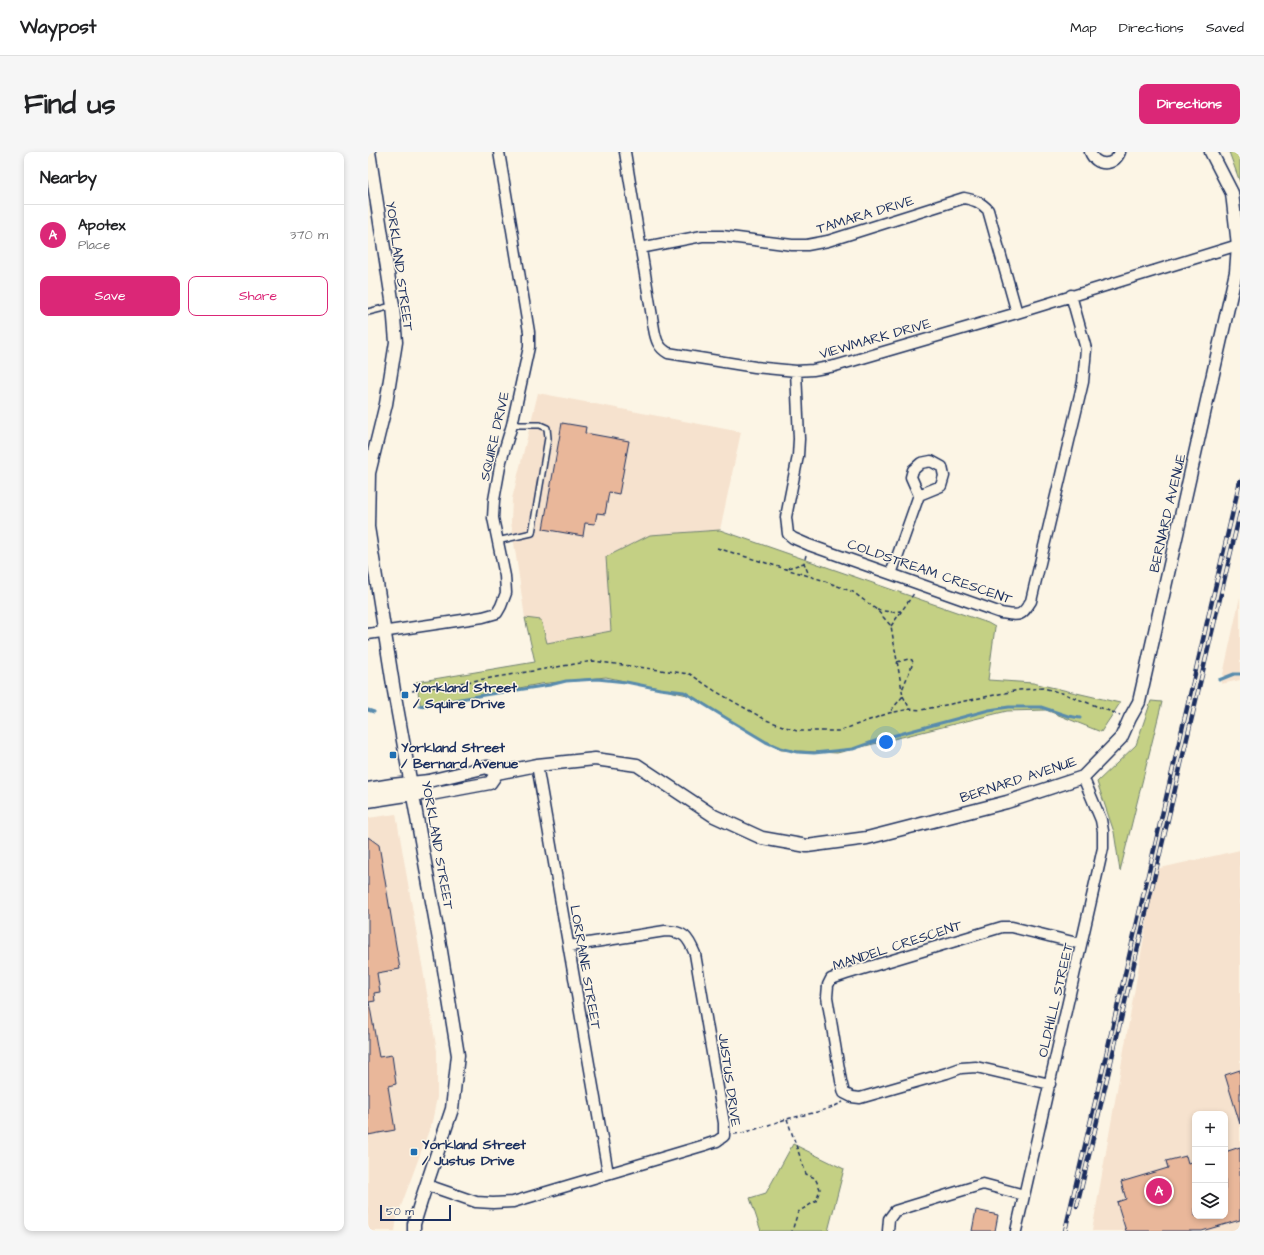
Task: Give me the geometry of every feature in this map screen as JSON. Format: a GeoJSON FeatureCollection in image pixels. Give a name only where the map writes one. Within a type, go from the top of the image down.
{"type":"FeatureCollection","features":[{"type":"Feature","properties":{"kind":"street","name":"YORKLAND STREET"},"geometry":{"type":"LineString","coordinates":[[369,152],[393,306],[396,342],[386,404],[369,473],[368,527],[394,691],[441,951],[458,1055],[452,1109],[426,1185],[414,1224],[414,1231]]}},
{"type":"Feature","properties":{"kind":"street","name":"SQUIRE DRIVE"},"geometry":{"type":"LineString","coordinates":[[385,632],[483,617],[497,613],[502,606],[506,593],[505,576],[493,518],[494,500],[501,462],[512,425],[529,347],[529,332],[499,152]]}},
{"type":"Feature","properties":{"kind":"street","name":"VIEWMARK DRIVE"},"geometry":{"type":"LineString","coordinates":[[624,152],[657,341],[661,348],[668,353],[755,367],[796,371],[835,366],[1017,313],[1071,295],[1238,245]]}},
{"type":"Feature","properties":{"kind":"street"},"geometry":{"type":"LineString","coordinates":[[1090,152],[1095,160],[1105,164],[1114,161],[1120,152]]}},
{"type":"Feature","properties":{"kind":"street","name":"BERNARD AVENUE"},"geometry":{"type":"LineString","coordinates":[[368,789],[412,788],[431,794],[490,783],[497,773],[537,765],[595,759],[637,765],[714,816],[762,838],[807,846],[867,838],[1007,802],[1083,777],[1122,738],[1130,718],[1139,702],[1236,272],[1238,245],[1232,194],[1211,152]]}},
{"type":"Feature","properties":{"kind":"street","name":"TAMARA DRIVE"},"geometry":{"type":"LineString","coordinates":[[640,248],[702,236],[722,236],[792,245],[807,245],[828,241],[964,198],[982,203],[988,210],[1017,313]]}},
{"type":"Feature","properties":{"kind":"street","name":"COLDSTREAM CRESCENT"},"geometry":{"type":"LineString","coordinates":[[796,371],[799,439],[798,456],[786,516],[788,534],[809,546],[1001,613],[1020,614],[1024,612],[1031,600],[1084,382],[1086,350],[1071,295]]}},
{"type":"Feature","properties":{"kind":"street"},"geometry":{"type":"LineString","coordinates":[[892,574],[919,495]]}},
{"type":"Feature","properties":{"kind":"street"},"geometry":{"type":"LineString","coordinates":[[368,634],[385,632]]}},
{"type":"Feature","properties":{"kind":"street","name":"LORRAINE STREET"},"geometry":{"type":"LineString","coordinates":[[537,765],[608,1173]]}},
{"type":"Feature","properties":{"kind":"street","name":"OLDHILL STREET"},"geometry":{"type":"LineString","coordinates":[[1016,1231],[1103,848],[1103,831],[1101,820],[1083,777]]}},
{"type":"Feature","properties":{"kind":"street","name":"BERNARD AVENUE"},"geometry":{"type":"LineString","coordinates":[[368,801],[412,788]]}},
{"type":"Feature","properties":{"kind":"street","name":"MANDEL CRESCENT"},"geometry":{"type":"LineString","coordinates":[[852,1097],[844,1092],[841,1081],[827,997],[828,985],[831,979],[948,942],[1002,927],[1012,927],[1081,944]]}},
{"type":"Feature","properties":{"kind":"street","name":"JUSTUS DRIVE"},"geometry":{"type":"LineString","coordinates":[[426,1185],[476,1202],[513,1202],[705,1145],[717,1141],[724,1136],[724,1123],[695,954],[690,942],[684,934],[665,930],[569,946]]}},
{"type":"Feature","properties":{"kind":"street"},"geometry":{"type":"LineString","coordinates":[[852,1097],[860,1098],[961,1068],[976,1067],[1050,1084]]}},
{"type":"Feature","properties":{"kind":"street"},"geometry":{"type":"LineString","coordinates":[[888,1231],[889,1220],[895,1211],[983,1184],[1024,1195]]}},
{"type":"Feature","properties":{"kind":"lane"},"geometry":{"type":"LineString","coordinates":[[368,312],[393,306]]}},
{"type":"Feature","properties":{"kind":"lane"},"geometry":{"type":"LineString","coordinates":[[497,541],[532,533],[548,438],[547,428],[540,425],[512,425]]}},
{"type":"Feature","properties":{"kind":"path"},"geometry":{"type":"LineString","coordinates":[[809,546],[804,563],[809,575]]}},
{"type":"Feature","properties":{"kind":"path"},"geometry":{"type":"LineString","coordinates":[[717,548],[809,575],[853,592],[877,610],[891,626],[903,696],[910,709]]}},
{"type":"Feature","properties":{"kind":"path"},"geometry":{"type":"LineString","coordinates":[[787,569],[804,563]]}},
{"type":"Feature","properties":{"kind":"path"},"geometry":{"type":"LineString","coordinates":[[891,626],[920,584]]}},
{"type":"Feature","properties":{"kind":"path"},"geometry":{"type":"LineString","coordinates":[[877,610],[891,612],[902,611]]}},
{"type":"Feature","properties":{"kind":"path"},"geometry":{"type":"LineString","coordinates":[[897,662],[909,659],[912,660],[913,663],[902,690]]}},
{"type":"Feature","properties":{"kind":"path"},"geometry":{"type":"LineString","coordinates":[[412,691],[593,661],[690,674],[715,691],[766,720],[797,731],[839,731],[889,712],[910,709],[921,710],[1019,690],[1043,688],[1062,693],[1106,711],[1130,718]]}},
{"type":"Feature","properties":{"kind":"path"},"geometry":{"type":"LineString","coordinates":[[889,712],[903,696]]}},
{"type":"Feature","properties":{"kind":"path"},"geometry":{"type":"LineString","coordinates":[[724,1136],[744,1133],[787,1119],[831,1109],[852,1097]]}},
{"type":"Feature","properties":{"kind":"path"},"geometry":{"type":"LineString","coordinates":[[787,1119],[806,1174],[815,1178],[820,1189],[816,1201],[798,1212],[793,1230]]}},
{"type":"Feature","properties":{"kind":"shaded area"},"geometry":{"type":"Polygon","coordinates":[[[538,393],[741,432],[720,530],[650,535],[606,557],[611,631],[547,643],[541,620],[525,618],[511,522],[512,499],[538,393]]]}},
{"type":"Feature","properties":{"kind":"shaded area"},"geometry":{"type":"Polygon","coordinates":[[[1240,597],[1240,680],[1221,684],[1240,597]]]}},
{"type":"Feature","properties":{"kind":"shaded area"},"geometry":{"type":"Polygon","coordinates":[[[396,814],[437,1051],[437,1097],[432,1122],[397,1217],[395,1231],[368,1231],[368,818],[396,814]]]}},
{"type":"Feature","properties":{"kind":"shaded area"},"geometry":{"type":"Polygon","coordinates":[[[1240,850],[1240,1231],[1092,1231],[1156,869],[1240,850]]]}},
{"type":"Feature","properties":{"kind":"green space"},"geometry":{"type":"Polygon","coordinates":[[[1229,152],[1240,152],[1240,182],[1229,152]]]}},
{"type":"Feature","properties":{"kind":"green space"},"geometry":{"type":"Polygon","coordinates":[[[720,530],[988,623],[995,627],[988,680],[1033,683],[1120,703],[1101,732],[1046,710],[1007,711],[837,753],[781,750],[692,696],[606,677],[540,684],[421,707],[416,682],[535,662],[525,618],[541,620],[547,643],[611,631],[606,557],[650,535],[720,530]]]}},
{"type":"Feature","properties":{"kind":"green space"},"geometry":{"type":"Polygon","coordinates":[[[1151,701],[1162,702],[1120,871],[1114,832],[1097,782],[1136,745],[1151,701]]]}},
{"type":"Feature","properties":{"kind":"green space"},"geometry":{"type":"Polygon","coordinates":[[[793,1144],[844,1169],[828,1231],[761,1231],[750,1198],[766,1193],[793,1144]]]}},
{"type":"Feature","properties":{"kind":"building"},"geometry":{"type":"Polygon","coordinates":[[[562,423],[586,427],[585,433],[629,441],[619,494],[609,492],[605,514],[597,513],[595,524],[585,523],[583,536],[543,529],[562,423]]]}},
{"type":"Feature","properties":{"kind":"building"},"geometry":{"type":"Polygon","coordinates":[[[368,837],[379,845],[400,969],[377,973],[380,992],[374,993],[375,1001],[369,1002],[379,1057],[392,1055],[396,1084],[388,1086],[395,1130],[368,1135],[368,837]]]}},
{"type":"Feature","properties":{"kind":"building"},"geometry":{"type":"Polygon","coordinates":[[[1240,1070],[1240,1124],[1225,1075],[1240,1070]]]}},
{"type":"Feature","properties":{"kind":"building"},"geometry":{"type":"Polygon","coordinates":[[[1240,1147],[1240,1220],[1202,1231],[1126,1231],[1117,1202],[1126,1199],[1121,1182],[1168,1168],[1166,1161],[1186,1156],[1188,1163],[1192,1162],[1192,1219],[1228,1219],[1228,1151],[1240,1147]]]}},
{"type":"Feature","properties":{"kind":"building"},"geometry":{"type":"Polygon","coordinates":[[[976,1210],[998,1215],[995,1231],[972,1231],[976,1210]]]}},
{"type":"Feature","properties":{"kind":"waterway"},"geometry":{"type":"LineString","coordinates":[[1219,680],[1234,674],[1240,674]]}},
{"type":"Feature","properties":{"kind":"waterway"},"geometry":{"type":"LineString","coordinates":[[419,706],[550,685],[566,681],[597,679],[626,682],[684,692],[766,742],[780,748],[797,752],[814,753],[853,749],[881,739],[989,710],[1009,707],[1041,707],[1068,716],[1080,718]]}},
{"type":"Feature","properties":{"kind":"waterway"},"geometry":{"type":"LineString","coordinates":[[368,710],[374,712]]}},
{"type":"Feature","properties":{"kind":"railway"},"geometry":{"type":"LineString","coordinates":[[1065,1231],[1240,481]]}},
{"type":"Feature","properties":{"kind":"railway"},"geometry":{"type":"LineString","coordinates":[[1077,1206],[1240,513]]}},
{"type":"Feature","properties":{"kind":"place","name":"Yorkland Street / Squire Drive"},"geometry":{"type":"Point","coordinates":[405,695]}},
{"type":"Feature","properties":{"kind":"place","name":"Yorkland Street / Bernard Avenue"},"geometry":{"type":"Point","coordinates":[393,755]}},
{"type":"Feature","properties":{"kind":"place","name":"Yorkland Street / Justus Drive"},"geometry":{"type":"Point","coordinates":[414,1152]}},
{"type":"Feature","properties":{"kind":"place","name":"Apotex"},"geometry":{"type":"Point","coordinates":[1159,1191]}}]}
